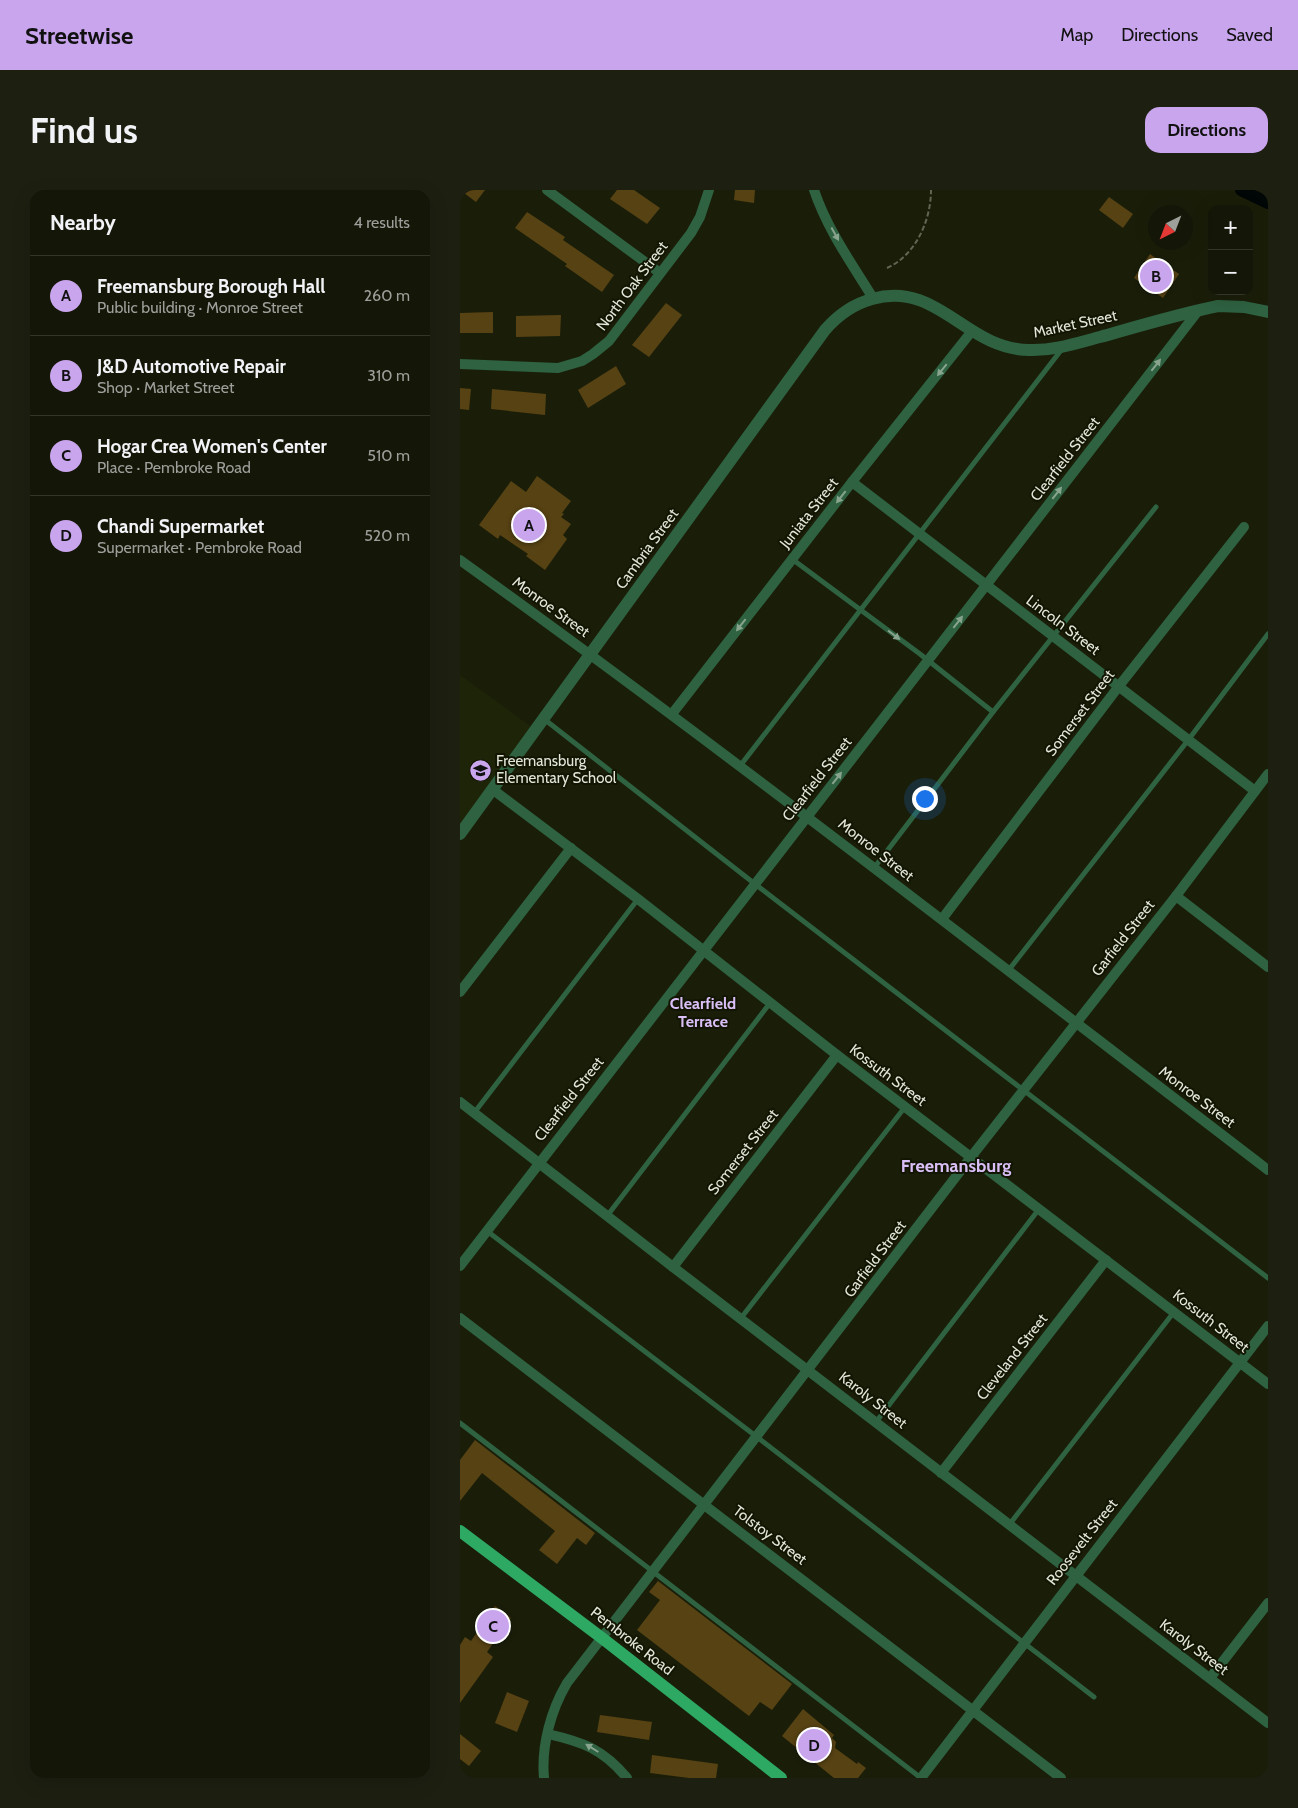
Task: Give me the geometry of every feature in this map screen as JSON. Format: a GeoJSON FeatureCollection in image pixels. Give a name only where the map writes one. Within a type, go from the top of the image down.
{"type":"FeatureCollection","features":[{"type":"Feature","properties":{"kind":"main road","name":"Pembroke Road"},"geometry":{"type":"LineString","coordinates":[[460,1531],[602,1638],[781,1778]]}},
{"type":"Feature","properties":{"kind":"street"},"geometry":{"type":"LineString","coordinates":[[547,190],[660,273]]}},
{"type":"Feature","properties":{"kind":"street","name":"North Oak Street"},"geometry":{"type":"LineString","coordinates":[[460,364],[558,368],[582,361],[593,354],[609,341],[695,226],[709,190]]}},
{"type":"Feature","properties":{"kind":"street"},"geometry":{"type":"LineString","coordinates":[[814,190],[833,231],[873,298]]}},
{"type":"Feature","properties":{"kind":"street","name":"Market Street"},"geometry":{"type":"LineString","coordinates":[[873,298],[890,294],[920,299],[933,305],[985,339],[1011,348],[1041,350],[1064,346],[1198,311],[1231,306],[1268,312]]}},
{"type":"Feature","properties":{"kind":"street","name":"Cambria Street"},"geometry":{"type":"LineString","coordinates":[[460,834],[825,330],[851,308],[873,298]]}},
{"type":"Feature","properties":{"kind":"street","name":"Clearfield Street"},"geometry":{"type":"LineString","coordinates":[[460,1266],[1198,311]]}},
{"type":"Feature","properties":{"kind":"street","name":"Juniata Street"},"geometry":{"type":"LineString","coordinates":[[672,714],[972,331]]}},
{"type":"Feature","properties":{"kind":"street","name":"Lincoln Street"},"geometry":{"type":"LineString","coordinates":[[852,482],[1255,791]]}},
{"type":"Feature","properties":{"kind":"street","name":"Somerset Street"},"geometry":{"type":"LineString","coordinates":[[942,919],[1119,686],[1244,528]]}},
{"type":"Feature","properties":{"kind":"street","name":"Monroe Street"},"geometry":{"type":"LineString","coordinates":[[460,560],[591,654],[808,816],[1268,1170]]}},
{"type":"Feature","properties":{"kind":"street","name":"Garfield Street"},"geometry":{"type":"LineString","coordinates":[[544,1778],[544,1758],[548,1734],[555,1708],[563,1690],[971,1157],[1176,896],[1268,774]]}},
{"type":"Feature","properties":{"kind":"street","name":"Kossuth Street"},"geometry":{"type":"LineString","coordinates":[[492,789],[638,899],[837,1055],[1268,1384]]}},
{"type":"Feature","properties":{"kind":"street"},"geometry":{"type":"LineString","coordinates":[[460,992],[571,848]]}},
{"type":"Feature","properties":{"kind":"street"},"geometry":{"type":"LineString","coordinates":[[1176,896],[1268,967]]}},
{"type":"Feature","properties":{"kind":"street","name":"Somerset Street"},"geometry":{"type":"LineString","coordinates":[[673,1267],[837,1055]]}},
{"type":"Feature","properties":{"kind":"street","name":"Karoly Street"},"geometry":{"type":"LineString","coordinates":[[460,1102],[1268,1723]]}},
{"type":"Feature","properties":{"kind":"street","name":"Cleveland Street"},"geometry":{"type":"LineString","coordinates":[[941,1473],[1106,1260]]}},
{"type":"Feature","properties":{"kind":"street","name":"Tolstoy Street"},"geometry":{"type":"LineString","coordinates":[[460,1318],[1061,1778]]}},
{"type":"Feature","properties":{"kind":"street","name":"Roosevelt Street"},"geometry":{"type":"LineString","coordinates":[[921,1778],[1268,1326]]}},
{"type":"Feature","properties":{"kind":"street"},"geometry":{"type":"LineString","coordinates":[[1210,1678],[1268,1603]]}},
{"type":"Feature","properties":{"kind":"street"},"geometry":{"type":"LineString","coordinates":[[548,1734],[586,1744],[607,1759],[627,1778]]}},
{"type":"Feature","properties":{"kind":"lane"},"geometry":{"type":"LineString","coordinates":[[740,766],[1064,346]]}},
{"type":"Feature","properties":{"kind":"lane"},"geometry":{"type":"LineString","coordinates":[[874,868],[1156,507]]}},
{"type":"Feature","properties":{"kind":"lane"},"geometry":{"type":"LineString","coordinates":[[792,559],[928,660],[994,712]]}},
{"type":"Feature","properties":{"kind":"lane"},"geometry":{"type":"LineString","coordinates":[[1008,971],[1189,740],[1268,634]]}},
{"type":"Feature","properties":{"kind":"lane"},"geometry":{"type":"LineString","coordinates":[[544,719],[755,884],[1268,1278]]}},
{"type":"Feature","properties":{"kind":"lane"},"geometry":{"type":"LineString","coordinates":[[474,1113],[638,899]]}},
{"type":"Feature","properties":{"kind":"lane"},"geometry":{"type":"LineString","coordinates":[[606,1216],[770,1003]]}},
{"type":"Feature","properties":{"kind":"lane"},"geometry":{"type":"LineString","coordinates":[[741,1318],[905,1106]]}},
{"type":"Feature","properties":{"kind":"lane"},"geometry":{"type":"LineString","coordinates":[[876,1422],[1039,1209]]}},
{"type":"Feature","properties":{"kind":"lane"},"geometry":{"type":"LineString","coordinates":[[487,1231],[1094,1697]]}},
{"type":"Feature","properties":{"kind":"lane"},"geometry":{"type":"LineString","coordinates":[[1009,1525],[1174,1312]]}},
{"type":"Feature","properties":{"kind":"lane"},"geometry":{"type":"LineString","coordinates":[[460,1423],[921,1778]]}},
{"type":"Feature","properties":{"kind":"path"},"geometry":{"type":"LineString","coordinates":[[887,268],[902,259],[911,249],[922,231],[931,203],[930,190]]}},
{"type":"Feature","properties":{"kind":"shaded area","name":"Freemansburg Elementary School"},"geometry":{"type":"Polygon","coordinates":[[[460,675],[532,727],[460,824],[460,675]]]}},
{"type":"Feature","properties":{"kind":"building"},"geometry":{"type":"Polygon","coordinates":[[[460,190],[485,190],[476,202],[460,190]]]}},
{"type":"Feature","properties":{"kind":"building"},"geometry":{"type":"Polygon","coordinates":[[[617,190],[634,190],[660,208],[647,224],[610,199],[617,190]]]}},
{"type":"Feature","properties":{"kind":"building"},"geometry":{"type":"Polygon","coordinates":[[[735,190],[755,190],[754,203],[734,200],[735,190]]]}},
{"type":"Feature","properties":{"kind":"building"},"geometry":{"type":"Polygon","coordinates":[[[1109,197],[1133,214],[1123,228],[1099,210],[1109,197]]]}},
{"type":"Feature","properties":{"kind":"building"},"geometry":{"type":"Polygon","coordinates":[[[527,212],[565,237],[563,240],[614,275],[602,292],[565,266],[567,264],[515,228],[527,212]]]}},
{"type":"Feature","properties":{"kind":"building"},"geometry":{"type":"Polygon","coordinates":[[[1150,254],[1179,274],[1163,298],[1134,278],[1150,254]]]}},
{"type":"Feature","properties":{"kind":"building"},"geometry":{"type":"Polygon","coordinates":[[[666,303],[682,315],[649,357],[632,345],[666,303]]]}},
{"type":"Feature","properties":{"kind":"building"},"geometry":{"type":"Polygon","coordinates":[[[493,312],[493,333],[460,333],[460,313],[493,312]]]}},
{"type":"Feature","properties":{"kind":"building"},"geometry":{"type":"Polygon","coordinates":[[[561,315],[560,336],[516,337],[516,316],[561,315]]]}},
{"type":"Feature","properties":{"kind":"building"},"geometry":{"type":"Polygon","coordinates":[[[616,366],[626,384],[588,408],[578,390],[616,366]]]}},
{"type":"Feature","properties":{"kind":"building"},"geometry":{"type":"Polygon","coordinates":[[[460,388],[471,389],[469,410],[460,409],[460,388]]]}},
{"type":"Feature","properties":{"kind":"building"},"geometry":{"type":"Polygon","coordinates":[[[492,389],[546,394],[545,415],[491,409],[492,389]]]}},
{"type":"Feature","properties":{"kind":"building"},"geometry":{"type":"Polygon","coordinates":[[[537,476],[571,501],[561,517],[571,524],[563,535],[567,539],[545,570],[526,556],[528,554],[500,535],[498,539],[479,525],[511,481],[526,492],[537,476]]]}},
{"type":"Feature","properties":{"kind":"building"},"geometry":{"type":"Polygon","coordinates":[[[475,1440],[595,1533],[586,1545],[577,1538],[557,1564],[539,1550],[555,1531],[482,1473],[460,1501],[460,1460],[475,1440]]]}},
{"type":"Feature","properties":{"kind":"building"},"geometry":{"type":"Polygon","coordinates":[[[658,1581],[792,1684],[772,1710],[760,1702],[749,1716],[637,1630],[660,1600],[649,1592],[658,1581]]]}},
{"type":"Feature","properties":{"kind":"building"},"geometry":{"type":"Polygon","coordinates":[[[495,1606],[511,1618],[487,1652],[493,1657],[460,1703],[460,1645],[465,1637],[471,1641],[495,1606]]]}},
{"type":"Feature","properties":{"kind":"building"},"geometry":{"type":"Polygon","coordinates":[[[507,1692],[529,1701],[517,1732],[495,1723],[507,1692]]]}},
{"type":"Feature","properties":{"kind":"building"},"geometry":{"type":"Polygon","coordinates":[[[803,1709],[834,1735],[832,1738],[836,1742],[835,1748],[857,1764],[858,1762],[866,1768],[858,1778],[834,1778],[782,1736],[803,1709]]]}},
{"type":"Feature","properties":{"kind":"building"},"geometry":{"type":"Polygon","coordinates":[[[600,1715],[652,1722],[649,1740],[597,1732],[600,1715]]]}},
{"type":"Feature","properties":{"kind":"building"},"geometry":{"type":"Polygon","coordinates":[[[460,1734],[481,1751],[469,1766],[460,1759],[460,1734]]]}},
{"type":"Feature","properties":{"kind":"building"},"geometry":{"type":"Polygon","coordinates":[[[652,1755],[718,1764],[716,1778],[689,1778],[650,1773],[652,1755]]]}},
{"type":"Feature","properties":{"kind":"waterway"},"geometry":{"type":"LineString","coordinates":[[1241,190],[1268,203]]}},
{"type":"Feature","properties":{"kind":"place","name":"J&D Automotive Repair"},"geometry":{"type":"Point","coordinates":[1156,276]}},
{"type":"Feature","properties":{"kind":"place","name":"Freemansburg Borough Hall"},"geometry":{"type":"Point","coordinates":[529,525]}},
{"type":"Feature","properties":{"kind":"place","name":"Freemansburg Elementary School"},"geometry":{"type":"Point","coordinates":[480,770]}},
{"type":"Feature","properties":{"kind":"place","name":"Hogar Crea Women's Center"},"geometry":{"type":"Point","coordinates":[493,1626]}},
{"type":"Feature","properties":{"kind":"place","name":"Chandi Supermarket"},"geometry":{"type":"Point","coordinates":[814,1745]}},
{"type":"Feature","properties":{"kind":"district","name":"Clearfield Terrace"},"geometry":{"type":"Point","coordinates":[703,1012]}},
{"type":"Feature","properties":{"kind":"district","name":"Freemansburg"},"geometry":{"type":"Point","coordinates":[956,1166]}}]}
